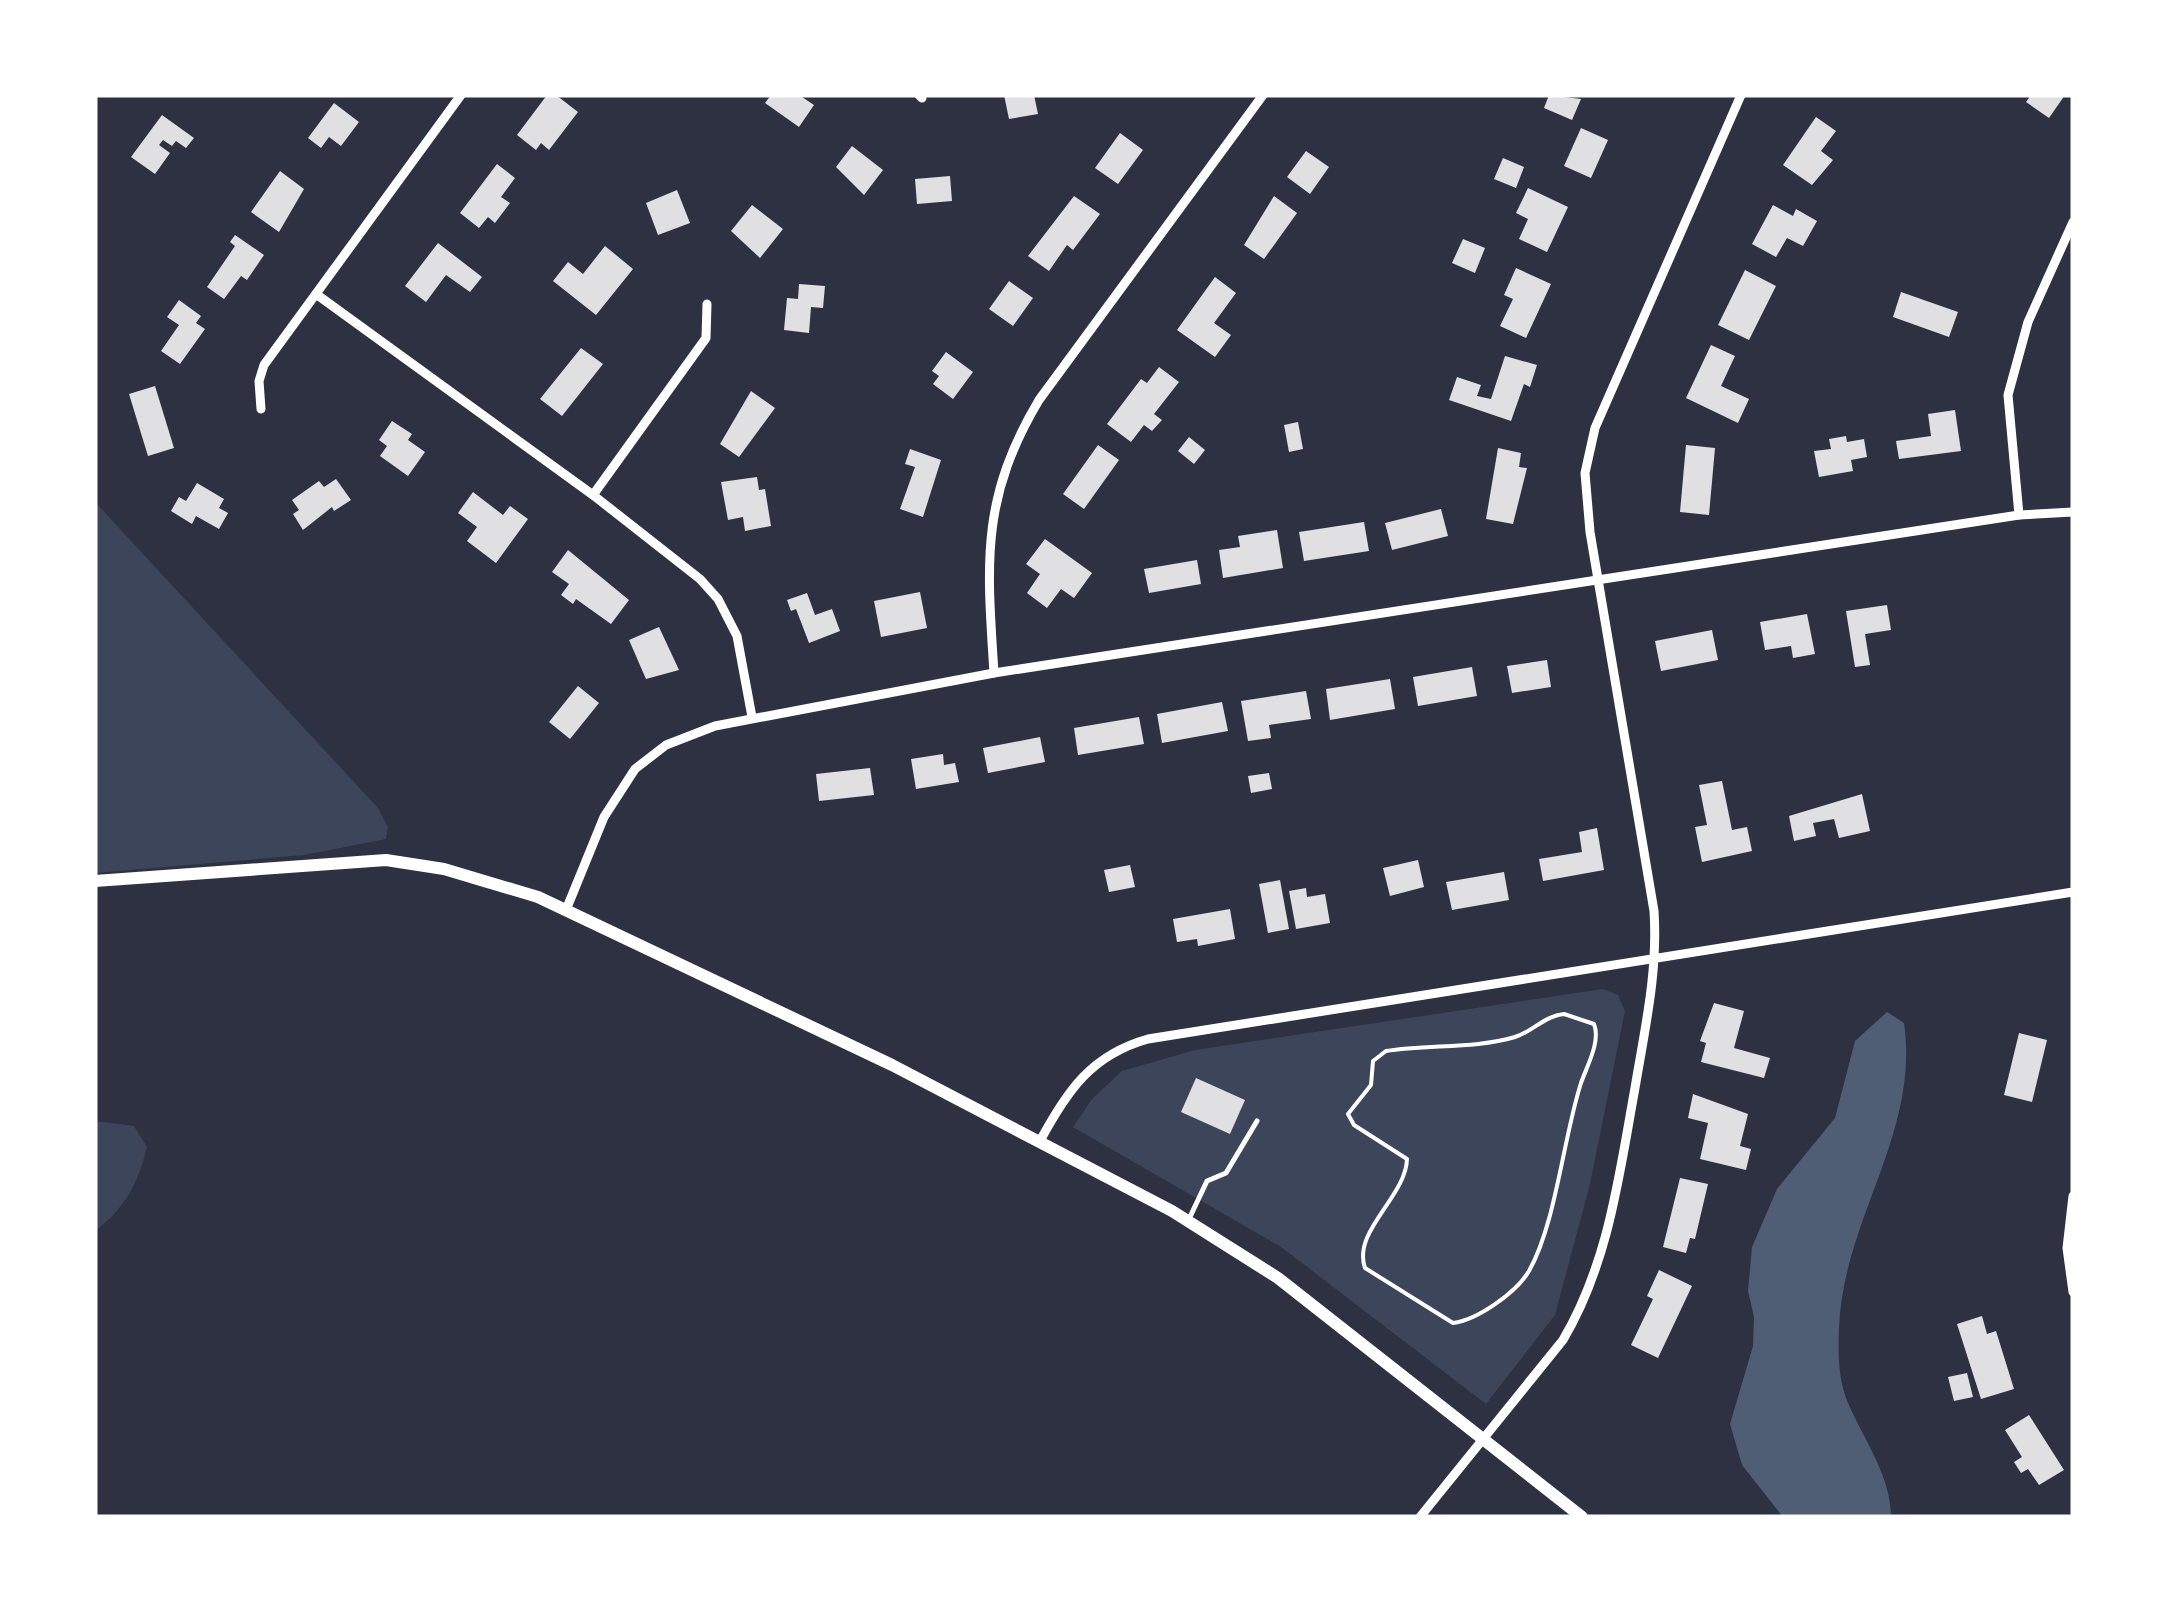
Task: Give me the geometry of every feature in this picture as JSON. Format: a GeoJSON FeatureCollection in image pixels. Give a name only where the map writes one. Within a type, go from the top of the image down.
{"type":"FeatureCollection","features":[{"type":"Feature","properties":{"kind":"main road"},"geometry":{"type":"LineString","coordinates":[[95,881],[386,860],[444,869],[566,910],[1040,1141],[1188,1221],[1278,1278],[1582,1517]]}},
{"type":"Feature","properties":{"kind":"street"},"geometry":{"type":"LineString","coordinates":[[261,409],[259,381],[264,365],[461,95]]}},
{"type":"Feature","properties":{"kind":"street"},"geometry":{"type":"LineString","coordinates":[[994,673],[988,538],[997,493],[1013,447],[1039,400],[1263,95]]}},
{"type":"Feature","properties":{"kind":"street"},"geometry":{"type":"LineString","coordinates":[[1420,1517],[1563,1340],[1594,1277],[1616,1191],[1657,960],[1601,578],[1590,532],[1587,451],[1741,95]]}},
{"type":"Feature","properties":{"kind":"street"},"geometry":{"type":"LineString","coordinates":[[2019,515],[2008,395],[2028,322],[2073,222]]}},
{"type":"Feature","properties":{"kind":"street"},"geometry":{"type":"LineString","coordinates":[[316,294],[593,495],[700,579],[718,598],[738,636],[752,716]]}},
{"type":"Feature","properties":{"kind":"street"},"geometry":{"type":"LineString","coordinates":[[593,495],[706,338],[707,304]]}},
{"type":"Feature","properties":{"kind":"street"},"geometry":{"type":"LineString","coordinates":[[566,910],[604,817],[635,769],[666,745],[752,716],[994,673],[1601,578],[2019,515],[2073,512]]}},
{"type":"Feature","properties":{"kind":"street"},"geometry":{"type":"LineString","coordinates":[[1040,1141],[1087,1069],[1133,1044],[1208,1028],[2073,892]]}},
{"type":"Feature","properties":{"kind":"street"},"geometry":{"type":"LineString","coordinates":[[2073,1196],[2067,1248],[2073,1292]]}},
{"type":"Feature","properties":{"kind":"lane"},"geometry":{"type":"LineString","coordinates":[[1188,1221],[1208,1181],[1226,1172],[1257,1121]]}},
{"type":"Feature","properties":{"kind":"path"},"geometry":{"type":"LineString","coordinates":[[1564,1014],[1594,1024],[1596,1039],[1574,1106],[1540,1242],[1520,1283],[1466,1322],[1453,1323],[1364,1268],[1366,1242],[1406,1170],[1407,1159],[1399,1150],[1354,1125],[1348,1114],[1371,1084],[1373,1061],[1380,1054],[1512,1038],[1537,1027],[1544,1018],[1564,1014]]}},
{"type":"Feature","properties":{"kind":"shaded area"},"geometry":{"type":"Polygon","coordinates":[[[95,502],[378,808],[388,827],[386,839],[304,855],[95,873],[95,502]]]}},
{"type":"Feature","properties":{"kind":"shaded area"},"geometry":{"type":"Polygon","coordinates":[[[1603,989],[1618,995],[1625,1011],[1590,1184],[1555,1315],[1486,1404],[1281,1247],[1073,1127],[1092,1099],[1122,1071],[1195,1050],[1603,989]]]}},
{"type":"Feature","properties":{"kind":"shaded area"},"geometry":{"type":"Polygon","coordinates":[[[1887,1012],[1904,1023],[1906,1063],[1901,1102],[1853,1250],[1844,1288],[1839,1347],[1845,1394],[1882,1473],[1891,1517],[1783,1517],[1742,1465],[1730,1424],[1753,1346],[1754,1317],[1748,1291],[1752,1247],[1777,1189],[1835,1118],[1855,1041],[1887,1012]]]}},
{"type":"Feature","properties":{"kind":"shaded area"},"geometry":{"type":"Polygon","coordinates":[[[95,1121],[134,1126],[147,1147],[129,1194],[95,1231],[95,1121]]]}},
{"type":"Feature","properties":{"kind":"building"},"geometry":{"type":"Polygon","coordinates":[[[547,95],[556,95],[578,112],[549,150],[541,143],[536,150],[517,135],[547,95]]]}},
{"type":"Feature","properties":{"kind":"building"},"geometry":{"type":"Polygon","coordinates":[[[771,95],[799,95],[814,105],[799,127],[765,103],[771,95]]]}},
{"type":"Feature","properties":{"kind":"building"},"geometry":{"type":"Polygon","coordinates":[[[1004,95],[1034,95],[1038,114],[1009,119],[1004,95]]]}},
{"type":"Feature","properties":{"kind":"building"},"geometry":{"type":"Polygon","coordinates":[[[1549,95],[1581,99],[1572,120],[1544,108],[1549,95]]]}},
{"type":"Feature","properties":{"kind":"building"},"geometry":{"type":"Polygon","coordinates":[[[2031,95],[2065,95],[2049,118],[2026,102],[2031,95]]]}},
{"type":"Feature","properties":{"kind":"building"},"geometry":{"type":"Polygon","coordinates":[[[334,103],[359,122],[341,146],[329,137],[321,148],[308,138],[334,103]]]}},
{"type":"Feature","properties":{"kind":"building"},"geometry":{"type":"Polygon","coordinates":[[[162,115],[194,138],[186,148],[176,141],[172,146],[163,140],[159,145],[170,153],[155,174],[131,157],[162,115]]]}},
{"type":"Feature","properties":{"kind":"building"},"geometry":{"type":"Polygon","coordinates":[[[1816,117],[1836,131],[1821,151],[1833,160],[1812,185],[1783,165],[1816,117]]]}},
{"type":"Feature","properties":{"kind":"building"},"geometry":{"type":"Polygon","coordinates":[[[1581,128],[1608,140],[1591,178],[1564,166],[1581,128]]]}},
{"type":"Feature","properties":{"kind":"building"},"geometry":{"type":"Polygon","coordinates":[[[1120,133],[1143,150],[1118,184],[1095,168],[1120,133]]]}},
{"type":"Feature","properties":{"kind":"building"},"geometry":{"type":"Polygon","coordinates":[[[852,146],[883,170],[864,195],[836,167],[852,146]]]}},
{"type":"Feature","properties":{"kind":"building"},"geometry":{"type":"Polygon","coordinates":[[[1306,151],[1329,167],[1310,194],[1287,177],[1306,151]]]}},
{"type":"Feature","properties":{"kind":"building"},"geometry":{"type":"Polygon","coordinates":[[[1503,158],[1524,167],[1516,188],[1494,179],[1503,158]]]}},
{"type":"Feature","properties":{"kind":"building"},"geometry":{"type":"Polygon","coordinates":[[[497,164],[515,178],[501,197],[510,203],[495,223],[488,217],[479,228],[460,213],[497,164]]]}},
{"type":"Feature","properties":{"kind":"building"},"geometry":{"type":"Polygon","coordinates":[[[280,171],[304,189],[279,232],[251,212],[280,171]]]}},
{"type":"Feature","properties":{"kind":"building"},"geometry":{"type":"Polygon","coordinates":[[[950,176],[952,201],[917,204],[915,179],[950,176]]]}},
{"type":"Feature","properties":{"kind":"building"},"geometry":{"type":"Polygon","coordinates":[[[1528,188],[1568,207],[1547,252],[1519,239],[1528,219],[1516,213],[1528,188]]]}},
{"type":"Feature","properties":{"kind":"building"},"geometry":{"type":"Polygon","coordinates":[[[677,190],[690,223],[658,235],[646,203],[677,190]]]}},
{"type":"Feature","properties":{"kind":"building"},"geometry":{"type":"Polygon","coordinates":[[[1074,196],[1100,214],[1073,250],[1067,245],[1049,271],[1028,256],[1074,196]]]}},
{"type":"Feature","properties":{"kind":"building"},"geometry":{"type":"Polygon","coordinates":[[[1274,196],[1297,213],[1264,259],[1244,245],[1274,196]]]}},
{"type":"Feature","properties":{"kind":"building"},"geometry":{"type":"Polygon","coordinates":[[[752,205],[783,229],[760,258],[731,231],[752,205]]]}},
{"type":"Feature","properties":{"kind":"building"},"geometry":{"type":"Polygon","coordinates":[[[1773,205],[1793,216],[1796,209],[1817,221],[1803,246],[1787,238],[1776,257],[1752,244],[1773,205]]]}},
{"type":"Feature","properties":{"kind":"building"},"geometry":{"type":"Polygon","coordinates":[[[235,235],[264,255],[247,280],[241,276],[224,299],[207,287],[235,246],[230,242],[235,235]]]}},
{"type":"Feature","properties":{"kind":"building"},"geometry":{"type":"Polygon","coordinates":[[[1463,239],[1485,248],[1475,273],[1452,263],[1463,239]]]}},
{"type":"Feature","properties":{"kind":"building"},"geometry":{"type":"Polygon","coordinates":[[[438,243],[482,277],[470,292],[446,275],[426,302],[405,286],[438,243]]]}},
{"type":"Feature","properties":{"kind":"building"},"geometry":{"type":"Polygon","coordinates":[[[605,246],[633,269],[596,315],[553,281],[568,262],[583,274],[605,246]]]}},
{"type":"Feature","properties":{"kind":"building"},"geometry":{"type":"Polygon","coordinates":[[[1516,268],[1551,284],[1526,338],[1500,326],[1513,299],[1504,295],[1516,268]]]}},
{"type":"Feature","properties":{"kind":"building"},"geometry":{"type":"Polygon","coordinates":[[[1745,270],[1776,286],[1749,340],[1718,325],[1745,270]]]}},
{"type":"Feature","properties":{"kind":"building"},"geometry":{"type":"Polygon","coordinates":[[[1215,277],[1236,293],[1214,323],[1231,335],[1215,357],[1177,330],[1215,277]]]}},
{"type":"Feature","properties":{"kind":"building"},"geometry":{"type":"Polygon","coordinates":[[[1009,281],[1033,298],[1013,326],[989,309],[1009,281]]]}},
{"type":"Feature","properties":{"kind":"building"},"geometry":{"type":"Polygon","coordinates":[[[799,284],[825,286],[823,308],[811,307],[809,333],[784,330],[787,298],[798,299],[799,284]]]}},
{"type":"Feature","properties":{"kind":"building"},"geometry":{"type":"Polygon","coordinates":[[[1901,292],[1958,312],[1949,337],[1893,317],[1901,292]]]}},
{"type":"Feature","properties":{"kind":"building"},"geometry":{"type":"Polygon","coordinates":[[[179,300],[201,316],[196,323],[205,329],[180,364],[161,351],[179,325],[167,317],[179,300]]]}},
{"type":"Feature","properties":{"kind":"building"},"geometry":{"type":"Polygon","coordinates":[[[1711,345],[1735,356],[1721,386],[1749,399],[1738,423],[1686,398],[1711,345]]]}},
{"type":"Feature","properties":{"kind":"building"},"geometry":{"type":"Polygon","coordinates":[[[581,348],[603,364],[562,416],[540,399],[581,348]]]}},
{"type":"Feature","properties":{"kind":"building"},"geometry":{"type":"Polygon","coordinates":[[[946,352],[973,372],[953,399],[933,384],[939,376],[932,371],[946,352]]]}},
{"type":"Feature","properties":{"kind":"building"},"geometry":{"type":"Polygon","coordinates":[[[1505,356],[1537,365],[1530,387],[1524,384],[1511,421],[1449,400],[1457,377],[1481,385],[1477,396],[1491,399],[1505,356]]]}},
{"type":"Feature","properties":{"kind":"building"},"geometry":{"type":"Polygon","coordinates":[[[1159,367],[1179,382],[1154,414],[1162,420],[1152,431],[1144,425],[1131,442],[1107,424],[1141,379],[1147,383],[1159,367]]]}},
{"type":"Feature","properties":{"kind":"building"},"geometry":{"type":"Polygon","coordinates":[[[155,386],[174,448],[148,456],[129,394],[155,386]]]}},
{"type":"Feature","properties":{"kind":"building"},"geometry":{"type":"Polygon","coordinates":[[[751,391],[775,408],[739,457],[720,444],[751,391]]]}},
{"type":"Feature","properties":{"kind":"building"},"geometry":{"type":"Polygon","coordinates":[[[1955,410],[1961,451],[1899,459],[1896,441],[1931,436],[1928,414],[1955,410]]]}},
{"type":"Feature","properties":{"kind":"building"},"geometry":{"type":"Polygon","coordinates":[[[392,421],[412,434],[408,440],[425,452],[408,476],[380,456],[387,446],[379,440],[392,421]]]}},
{"type":"Feature","properties":{"kind":"building"},"geometry":{"type":"Polygon","coordinates":[[[1298,422],[1303,449],[1289,452],[1284,425],[1298,422]]]}},
{"type":"Feature","properties":{"kind":"building"},"geometry":{"type":"Polygon","coordinates":[[[1846,436],[1847,442],[1864,439],[1867,457],[1851,460],[1853,471],[1819,477],[1814,451],[1831,449],[1829,439],[1846,436]]]}},
{"type":"Feature","properties":{"kind":"building"},"geometry":{"type":"Polygon","coordinates":[[[1189,437],[1205,450],[1194,464],[1178,451],[1189,437]]]}},
{"type":"Feature","properties":{"kind":"building"},"geometry":{"type":"Polygon","coordinates":[[[1098,445],[1119,460],[1084,509],[1063,494],[1098,445]]]}},
{"type":"Feature","properties":{"kind":"building"},"geometry":{"type":"Polygon","coordinates":[[[1686,445],[1715,448],[1709,515],[1680,512],[1686,445]]]}},
{"type":"Feature","properties":{"kind":"building"},"geometry":{"type":"Polygon","coordinates":[[[1498,448],[1521,453],[1519,467],[1527,468],[1513,524],[1486,519],[1498,448]]]}},
{"type":"Feature","properties":{"kind":"building"},"geometry":{"type":"Polygon","coordinates":[[[910,449],[941,460],[923,517],[900,509],[915,467],[905,464],[910,449]]]}},
{"type":"Feature","properties":{"kind":"building"},"geometry":{"type":"Polygon","coordinates":[[[757,477],[759,490],[765,489],[771,526],[745,531],[743,517],[728,520],[721,482],[757,477]]]}},
{"type":"Feature","properties":{"kind":"building"},"geometry":{"type":"Polygon","coordinates":[[[336,479],[351,500],[334,511],[332,507],[303,530],[293,514],[299,510],[292,500],[319,481],[324,487],[336,479]]]}},
{"type":"Feature","properties":{"kind":"building"},"geometry":{"type":"Polygon","coordinates":[[[197,483],[224,499],[219,508],[228,513],[219,529],[196,516],[192,524],[171,511],[179,497],[186,501],[197,483]]]}},
{"type":"Feature","properties":{"kind":"building"},"geometry":{"type":"Polygon","coordinates":[[[473,492],[503,515],[510,506],[528,519],[496,563],[467,541],[477,527],[458,513],[473,492]]]}},
{"type":"Feature","properties":{"kind":"building"},"geometry":{"type":"Polygon","coordinates":[[[1441,509],[1448,536],[1392,550],[1385,523],[1441,509]]]}},
{"type":"Feature","properties":{"kind":"building"},"geometry":{"type":"Polygon","coordinates":[[[1364,522],[1369,551],[1304,561],[1299,532],[1364,522]]]}},
{"type":"Feature","properties":{"kind":"building"},"geometry":{"type":"Polygon","coordinates":[[[1277,530],[1283,568],[1223,578],[1219,550],[1240,547],[1238,536],[1277,530]]]}},
{"type":"Feature","properties":{"kind":"building"},"geometry":{"type":"Polygon","coordinates":[[[1045,539],[1092,573],[1074,598],[1061,589],[1047,608],[1027,593],[1040,574],[1026,564],[1045,539]]]}},
{"type":"Feature","properties":{"kind":"building"},"geometry":{"type":"Polygon","coordinates":[[[568,550],[629,600],[611,624],[576,599],[573,604],[561,595],[569,584],[552,572],[568,550]]]}},
{"type":"Feature","properties":{"kind":"building"},"geometry":{"type":"Polygon","coordinates":[[[1197,560],[1201,584],[1149,593],[1144,569],[1197,560]]]}},
{"type":"Feature","properties":{"kind":"building"},"geometry":{"type":"Polygon","coordinates":[[[920,592],[927,628],[881,637],[874,601],[920,592]]]}},
{"type":"Feature","properties":{"kind":"building"},"geometry":{"type":"Polygon","coordinates":[[[807,593],[815,615],[832,609],[840,631],[809,643],[796,609],[791,611],[787,600],[807,593]]]}},
{"type":"Feature","properties":{"kind":"building"},"geometry":{"type":"Polygon","coordinates":[[[1887,605],[1891,630],[1865,634],[1870,665],[1855,667],[1846,611],[1887,605]]]}},
{"type":"Feature","properties":{"kind":"building"},"geometry":{"type":"Polygon","coordinates":[[[1807,614],[1815,654],[1793,658],[1791,646],[1765,650],[1760,622],[1807,614]]]}},
{"type":"Feature","properties":{"kind":"building"},"geometry":{"type":"Polygon","coordinates":[[[659,627],[679,670],[646,679],[629,640],[659,627]]]}},
{"type":"Feature","properties":{"kind":"building"},"geometry":{"type":"Polygon","coordinates":[[[1712,630],[1718,660],[1661,671],[1655,641],[1712,630]]]}},
{"type":"Feature","properties":{"kind":"building"},"geometry":{"type":"Polygon","coordinates":[[[1547,660],[1551,687],[1512,693],[1507,666],[1547,660]]]}},
{"type":"Feature","properties":{"kind":"building"},"geometry":{"type":"Polygon","coordinates":[[[1472,667],[1477,696],[1418,706],[1413,677],[1472,667]]]}},
{"type":"Feature","properties":{"kind":"building"},"geometry":{"type":"Polygon","coordinates":[[[1390,679],[1395,709],[1330,720],[1326,689],[1390,679]]]}},
{"type":"Feature","properties":{"kind":"building"},"geometry":{"type":"Polygon","coordinates":[[[578,686],[599,703],[570,739],[549,722],[578,686]]]}},
{"type":"Feature","properties":{"kind":"building"},"geometry":{"type":"Polygon","coordinates":[[[1306,691],[1311,719],[1269,725],[1271,738],[1248,741],[1241,701],[1306,691]]]}},
{"type":"Feature","properties":{"kind":"building"},"geometry":{"type":"Polygon","coordinates":[[[1222,702],[1228,731],[1162,743],[1157,714],[1222,702]]]}},
{"type":"Feature","properties":{"kind":"building"},"geometry":{"type":"Polygon","coordinates":[[[1139,717],[1144,744],[1078,755],[1074,728],[1139,717]]]}},
{"type":"Feature","properties":{"kind":"building"},"geometry":{"type":"Polygon","coordinates":[[[1040,737],[1045,762],[988,773],[983,748],[1040,737]]]}},
{"type":"Feature","properties":{"kind":"building"},"geometry":{"type":"Polygon","coordinates":[[[943,754],[944,765],[955,763],[959,782],[916,789],[911,759],[943,754]]]}},
{"type":"Feature","properties":{"kind":"building"},"geometry":{"type":"Polygon","coordinates":[[[870,768],[874,795],[819,801],[816,774],[870,768]]]}},
{"type":"Feature","properties":{"kind":"building"},"geometry":{"type":"Polygon","coordinates":[[[1269,773],[1272,789],[1251,793],[1248,776],[1269,773]]]}},
{"type":"Feature","properties":{"kind":"building"},"geometry":{"type":"Polygon","coordinates":[[[1722,781],[1732,830],[1747,827],[1752,851],[1702,862],[1695,827],[1707,825],[1699,785],[1722,781]]]}},
{"type":"Feature","properties":{"kind":"building"},"geometry":{"type":"Polygon","coordinates":[[[1862,794],[1870,831],[1839,838],[1834,819],[1813,823],[1816,836],[1794,841],[1789,816],[1862,794]]]}},
{"type":"Feature","properties":{"kind":"building"},"geometry":{"type":"Polygon","coordinates":[[[1597,828],[1604,870],[1543,881],[1539,859],[1582,852],[1579,832],[1597,828]]]}},
{"type":"Feature","properties":{"kind":"building"},"geometry":{"type":"Polygon","coordinates":[[[1418,860],[1424,887],[1390,896],[1383,868],[1418,860]]]}},
{"type":"Feature","properties":{"kind":"building"},"geometry":{"type":"Polygon","coordinates":[[[1130,865],[1135,887],[1109,892],[1104,870],[1130,865]]]}},
{"type":"Feature","properties":{"kind":"building"},"geometry":{"type":"Polygon","coordinates":[[[1504,872],[1509,900],[1452,910],[1446,882],[1504,872]]]}},
{"type":"Feature","properties":{"kind":"building"},"geometry":{"type":"Polygon","coordinates":[[[1280,880],[1289,929],[1268,933],[1259,884],[1280,880]]]}},
{"type":"Feature","properties":{"kind":"building"},"geometry":{"type":"Polygon","coordinates":[[[1306,888],[1307,897],[1325,894],[1330,923],[1296,929],[1289,891],[1306,888]]]}},
{"type":"Feature","properties":{"kind":"building"},"geometry":{"type":"Polygon","coordinates":[[[1230,909],[1235,939],[1198,946],[1197,939],[1177,942],[1173,919],[1230,909]]]}},
{"type":"Feature","properties":{"kind":"building"},"geometry":{"type":"Polygon","coordinates":[[[1714,1003],[1744,1011],[1734,1048],[1770,1058],[1764,1078],[1701,1062],[1706,1043],[1700,1041],[1714,1003]]]}},
{"type":"Feature","properties":{"kind":"building"},"geometry":{"type":"Polygon","coordinates":[[[2019,1033],[2047,1040],[2032,1102],[2004,1095],[2019,1033]]]}},
{"type":"Feature","properties":{"kind":"building"},"geometry":{"type":"Polygon","coordinates":[[[1196,1078],[1245,1100],[1230,1134],[1181,1112],[1196,1078]]]}},
{"type":"Feature","properties":{"kind":"building"},"geometry":{"type":"Polygon","coordinates":[[[1693,1094],[1748,1114],[1740,1146],[1751,1149],[1746,1170],[1700,1159],[1708,1123],[1688,1118],[1693,1094]]]}},
{"type":"Feature","properties":{"kind":"building"},"geometry":{"type":"Polygon","coordinates":[[[1680,1178],[1708,1184],[1695,1239],[1690,1238],[1686,1253],[1663,1247],[1680,1178]]]}},
{"type":"Feature","properties":{"kind":"building"},"geometry":{"type":"Polygon","coordinates":[[[1659,1270],[1692,1286],[1658,1358],[1631,1345],[1653,1299],[1647,1296],[1659,1270]]]}},
{"type":"Feature","properties":{"kind":"building"},"geometry":{"type":"Polygon","coordinates":[[[1982,1316],[1987,1334],[1996,1331],[2014,1389],[1981,1399],[1957,1324],[1982,1316]]]}},
{"type":"Feature","properties":{"kind":"building"},"geometry":{"type":"Polygon","coordinates":[[[1967,1373],[1973,1397],[1954,1401],[1948,1377],[1967,1373]]]}},
{"type":"Feature","properties":{"kind":"building"},"geometry":{"type":"Polygon","coordinates":[[[2029,1415],[2064,1470],[2039,1485],[2028,1469],[2021,1473],[2014,1462],[2022,1457],[2005,1430],[2029,1415]]]}}]}
